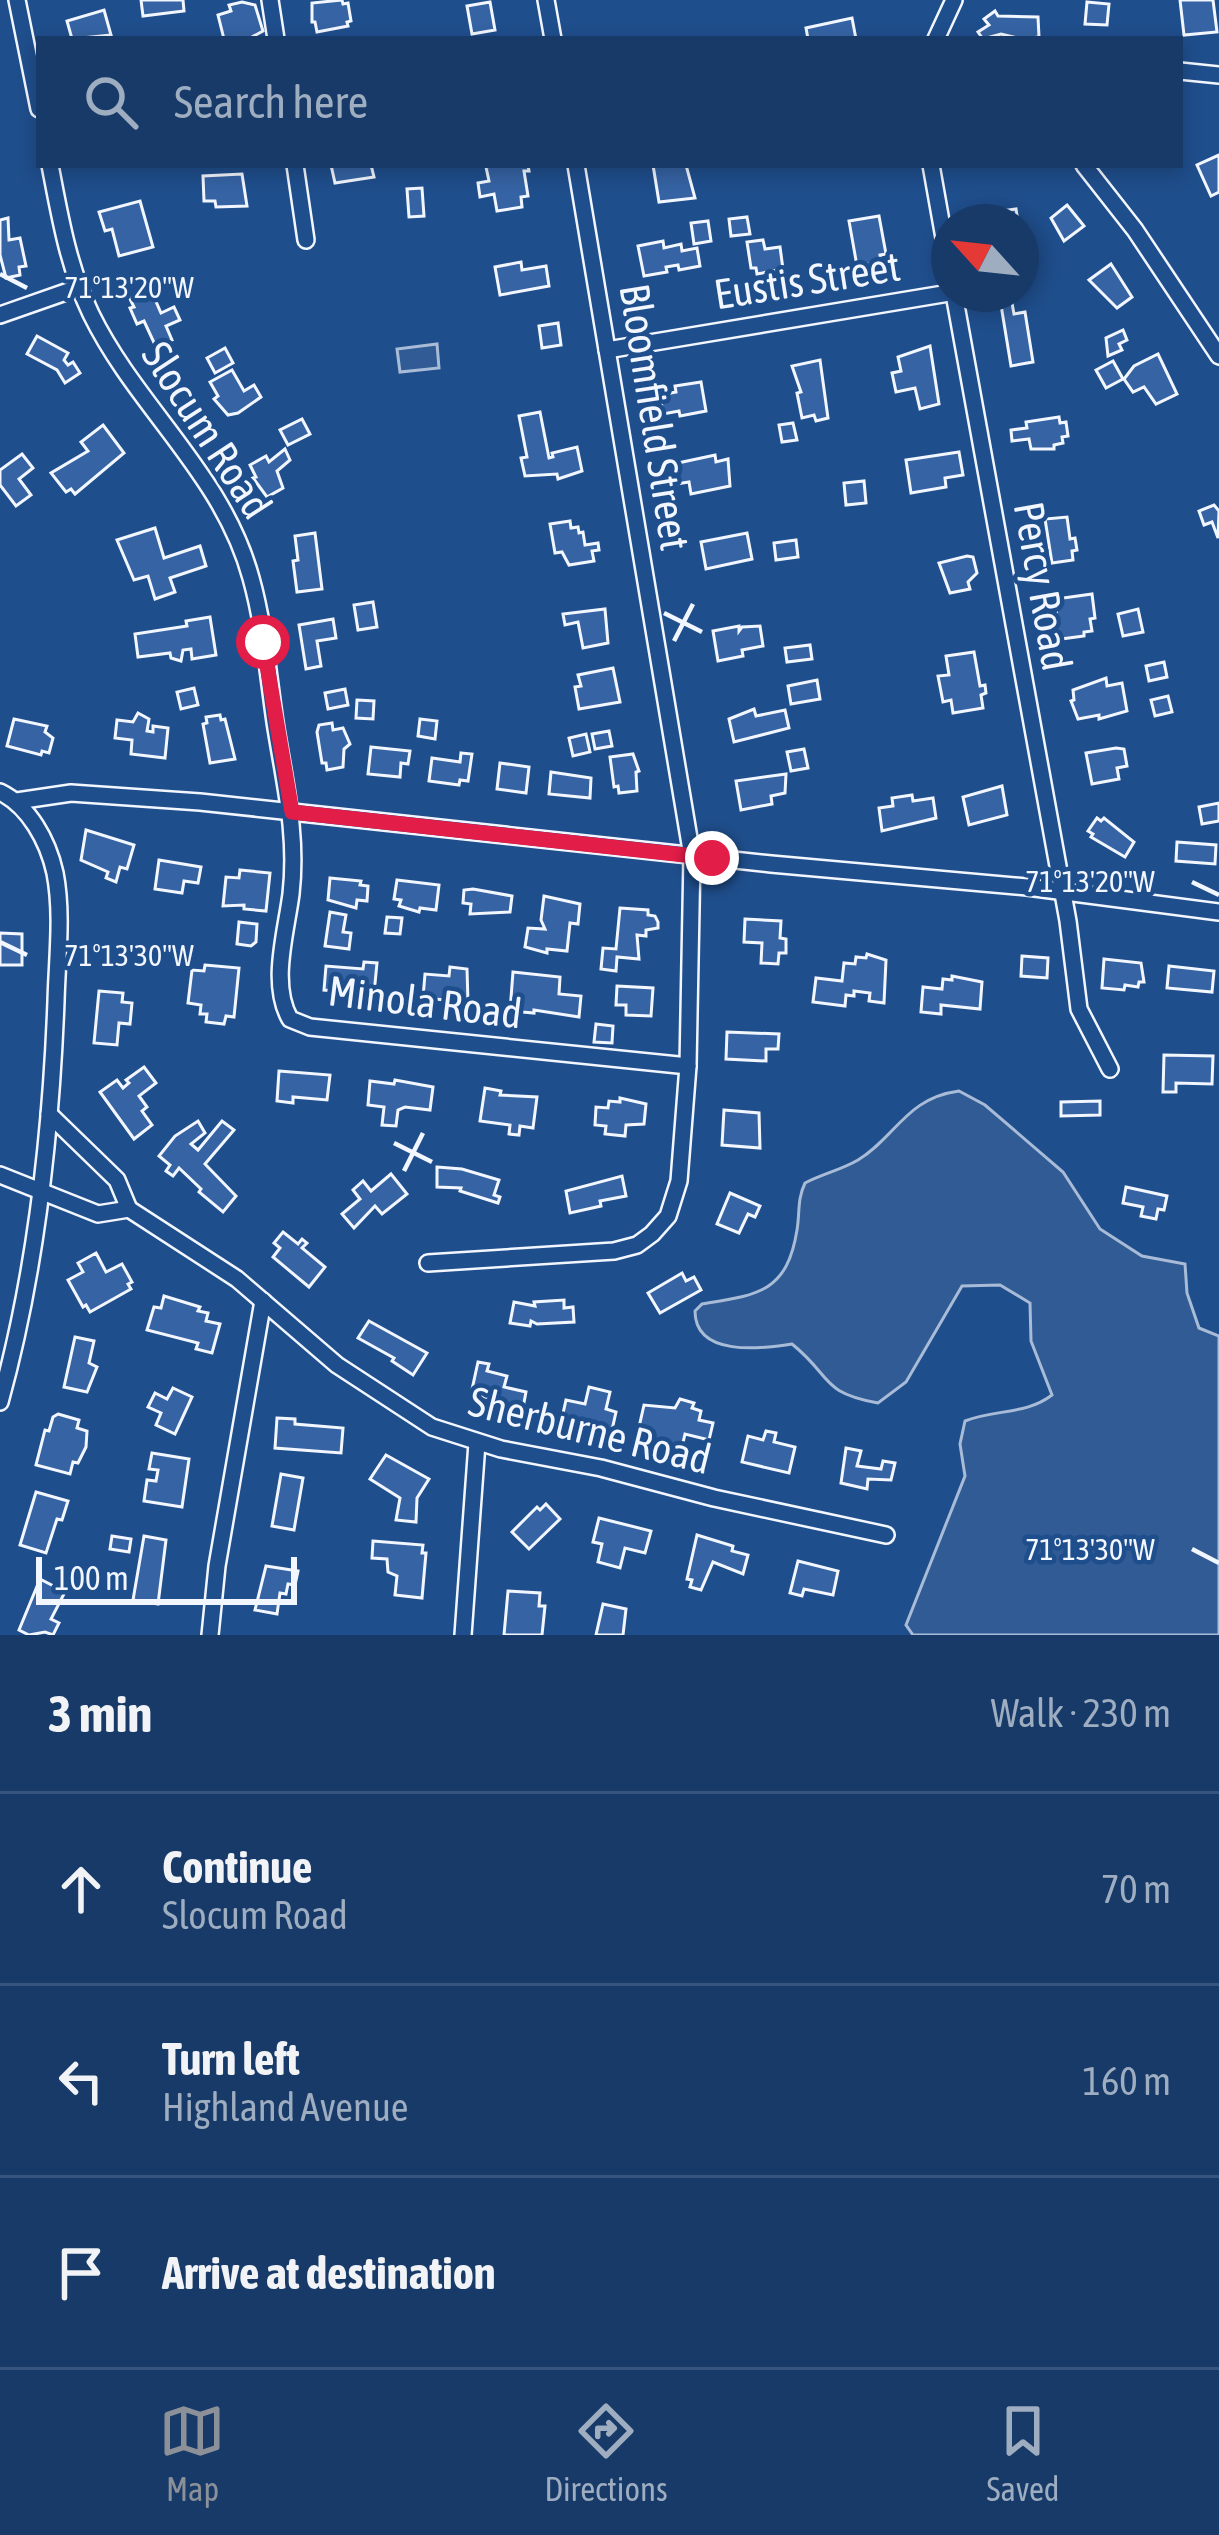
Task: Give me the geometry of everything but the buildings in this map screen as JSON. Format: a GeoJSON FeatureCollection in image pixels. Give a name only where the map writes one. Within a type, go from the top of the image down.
{"type":"FeatureCollection","features":[{"type":"Feature","properties":{"kind":"street"},"geometry":{"type":"LineString","coordinates":[[17,0],[36,94]]}},
{"type":"Feature","properties":{"kind":"street"},"geometry":{"type":"LineString","coordinates":[[270,0],[276,36]]}},
{"type":"Feature","properties":{"kind":"street"},"geometry":{"type":"LineString","coordinates":[[546,0],[552,36]]}},
{"type":"Feature","properties":{"kind":"street"},"geometry":{"type":"LineString","coordinates":[[938,36],[954,0]]}},
{"type":"Feature","properties":{"kind":"street"},"geometry":{"type":"LineString","coordinates":[[1183,71],[1219,75]]}},
{"type":"Feature","properties":{"kind":"street","name":"Slocum Road"},"geometry":{"type":"LineString","coordinates":[[51,168],[66,253],[92,316],[233,522],[252,579],[292,812]]}},
{"type":"Feature","properties":{"kind":"street"},"geometry":{"type":"LineString","coordinates":[[295,168],[306,240]]}},
{"type":"Feature","properties":{"kind":"street","name":"Bloomfield Street"},"geometry":{"type":"LineString","coordinates":[[428,1263],[637,1245],[668,1216],[679,1181],[688,1066],[692,856],[577,168]]}},
{"type":"Feature","properties":{"kind":"street"},"geometry":{"type":"LineString","coordinates":[[932,168],[938,204]]}},
{"type":"Feature","properties":{"kind":"street"},"geometry":{"type":"LineString","coordinates":[[1086,168],[1135,230],[1219,356]]}},
{"type":"Feature","properties":{"kind":"street"},"geometry":{"type":"LineString","coordinates":[[0,315],[80,287]]}},
{"type":"Feature","properties":{"kind":"street","name":"Eustis Street"},"geometry":{"type":"LineString","coordinates":[[607,350],[931,296]]}},
{"type":"Feature","properties":{"kind":"street","name":"Percy Road"},"geometry":{"type":"LineString","coordinates":[[954,312],[1079,1009],[1110,1069]]}},
{"type":"Feature","properties":{"kind":"street"},"geometry":{"type":"LineString","coordinates":[[0,792],[17,800],[71,793],[292,812],[1219,911]]}},
{"type":"Feature","properties":{"kind":"street"},"geometry":{"type":"LineString","coordinates":[[0,1402],[40,1192],[49,1114],[58,921],[56,883],[44,844],[17,800]]}},
{"type":"Feature","properties":{"kind":"street","name":"Minola Road"},"geometry":{"type":"LineString","coordinates":[[292,812],[292,879],[280,992],[290,1019],[310,1027],[688,1066]]}},
{"type":"Feature","properties":{"kind":"street","name":"Sherburne Road"},"geometry":{"type":"LineString","coordinates":[[49,1114],[117,1180],[129,1209],[237,1279],[337,1365],[432,1427],[477,1443],[886,1535]]}},
{"type":"Feature","properties":{"kind":"street","name":"Sherburne Road"},"geometry":{"type":"LineString","coordinates":[[0,1175],[98,1214],[129,1209]]}},
{"type":"Feature","properties":{"kind":"street"},"geometry":{"type":"LineString","coordinates":[[210,1635],[217,1566],[263,1301]]}},
{"type":"Feature","properties":{"kind":"street"},"geometry":{"type":"LineString","coordinates":[[463,1635],[477,1443]]}},
{"type":"Feature","properties":{"kind":"shaded area"},"geometry":{"type":"Polygon","coordinates":[[[437,344],[439,368],[400,372],[397,349],[437,344]]]}},
{"type":"Feature","properties":{"kind":"shaded area"},"geometry":{"type":"Polygon","coordinates":[[[959,1091],[985,1105],[1063,1172],[1100,1229],[1142,1256],[1185,1264],[1187,1293],[1199,1328],[1219,1336],[1219,1635],[913,1635],[906,1625],[965,1476],[960,1444],[965,1421],[1032,1406],[1052,1395],[1031,1341],[1030,1303],[1000,1285],[962,1286],[906,1382],[878,1403],[836,1388],[792,1344],[732,1347],[706,1336],[698,1326],[695,1311],[702,1304],[754,1293],[777,1279],[786,1267],[805,1183],[858,1160],[926,1102],[959,1091]]]}},
{"type":"Feature","properties":{"kind":"route"},"geometry":{"type":"LineString","coordinates":[[263,642],[292,812],[712,858]]}}]}
